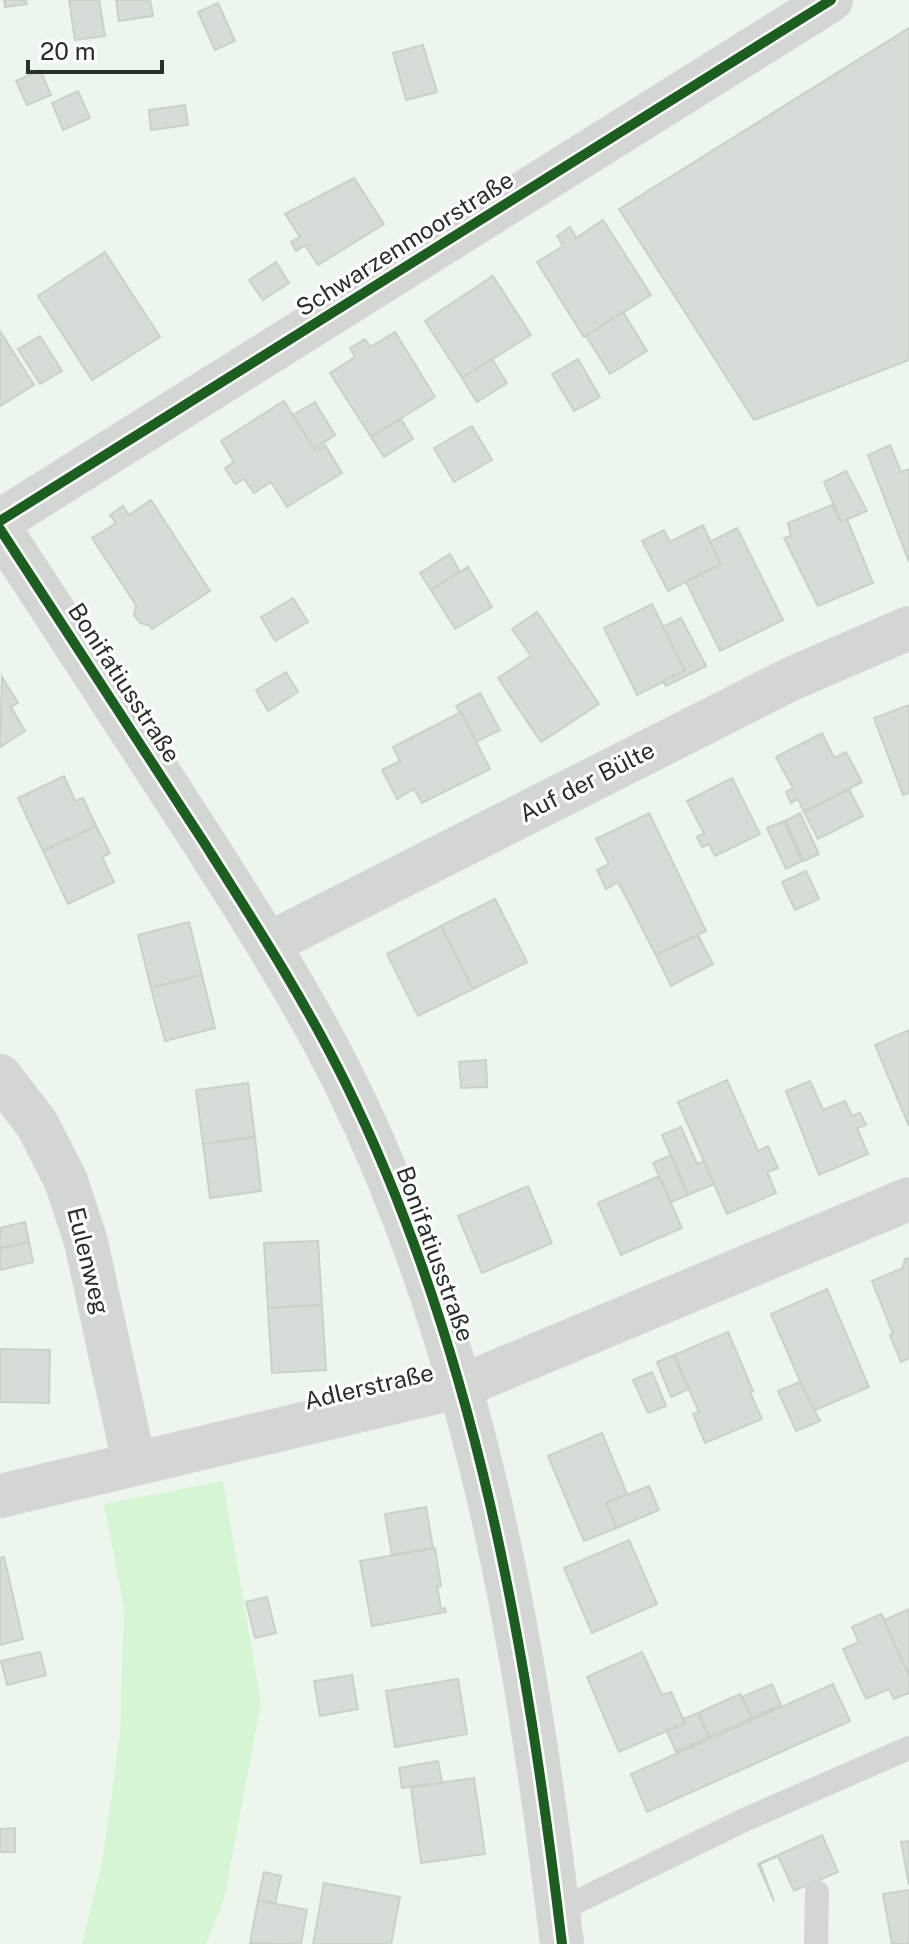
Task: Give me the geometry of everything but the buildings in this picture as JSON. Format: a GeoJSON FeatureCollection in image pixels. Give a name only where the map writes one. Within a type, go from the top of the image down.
{"type":"FeatureCollection","features":[{"type":"Feature","properties":{"kind":"street","name":"Schwarzenmoorstraße"},"geometry":{"type":"LineString","coordinates":[[0,521],[831,0]]}},
{"type":"Feature","properties":{"kind":"street","name":"Bonifatiusstraße"},"geometry":{"type":"LineString","coordinates":[[0,529],[268,944],[345,1081],[405,1216],[462,1386],[493,1516],[534,1730],[560,1927]]}},
{"type":"Feature","properties":{"kind":"street","name":"Auf der Bülte"},"geometry":{"type":"LineString","coordinates":[[268,944],[793,678],[909,628]]}},
{"type":"Feature","properties":{"kind":"street","name":"Eulenweg"},"geometry":{"type":"LineString","coordinates":[[0,1076],[37,1124],[66,1181],[86,1242],[134,1463]]}},
{"type":"Feature","properties":{"kind":"street","name":"Adlerstraße"},"geometry":{"type":"LineString","coordinates":[[0,1496],[462,1386],[909,1199]]}},
{"type":"Feature","properties":{"kind":"lane"},"geometry":{"type":"LineString","coordinates":[[560,1927],[744,1820],[909,1748]]}},
{"type":"Feature","properties":{"kind":"lane"},"geometry":{"type":"LineString","coordinates":[[816,1944],[817,1892]]}},
{"type":"Feature","properties":{"kind":"green space"},"geometry":{"type":"Polygon","coordinates":[[[223,1481],[261,1703],[224,1899],[206,1944],[82,1944],[103,1858],[120,1733],[124,1608],[104,1504],[223,1481]]]}},
{"type":"Feature","properties":{"kind":"cycle path"},"geometry":{"type":"LineString","coordinates":[[0,521],[831,0]]}},
{"type":"Feature","properties":{"kind":"cycle path"},"geometry":{"type":"LineString","coordinates":[[0,529],[203,841],[313,1020],[391,1184],[430,1288],[490,1503],[532,1723],[562,1944]]}}]}
